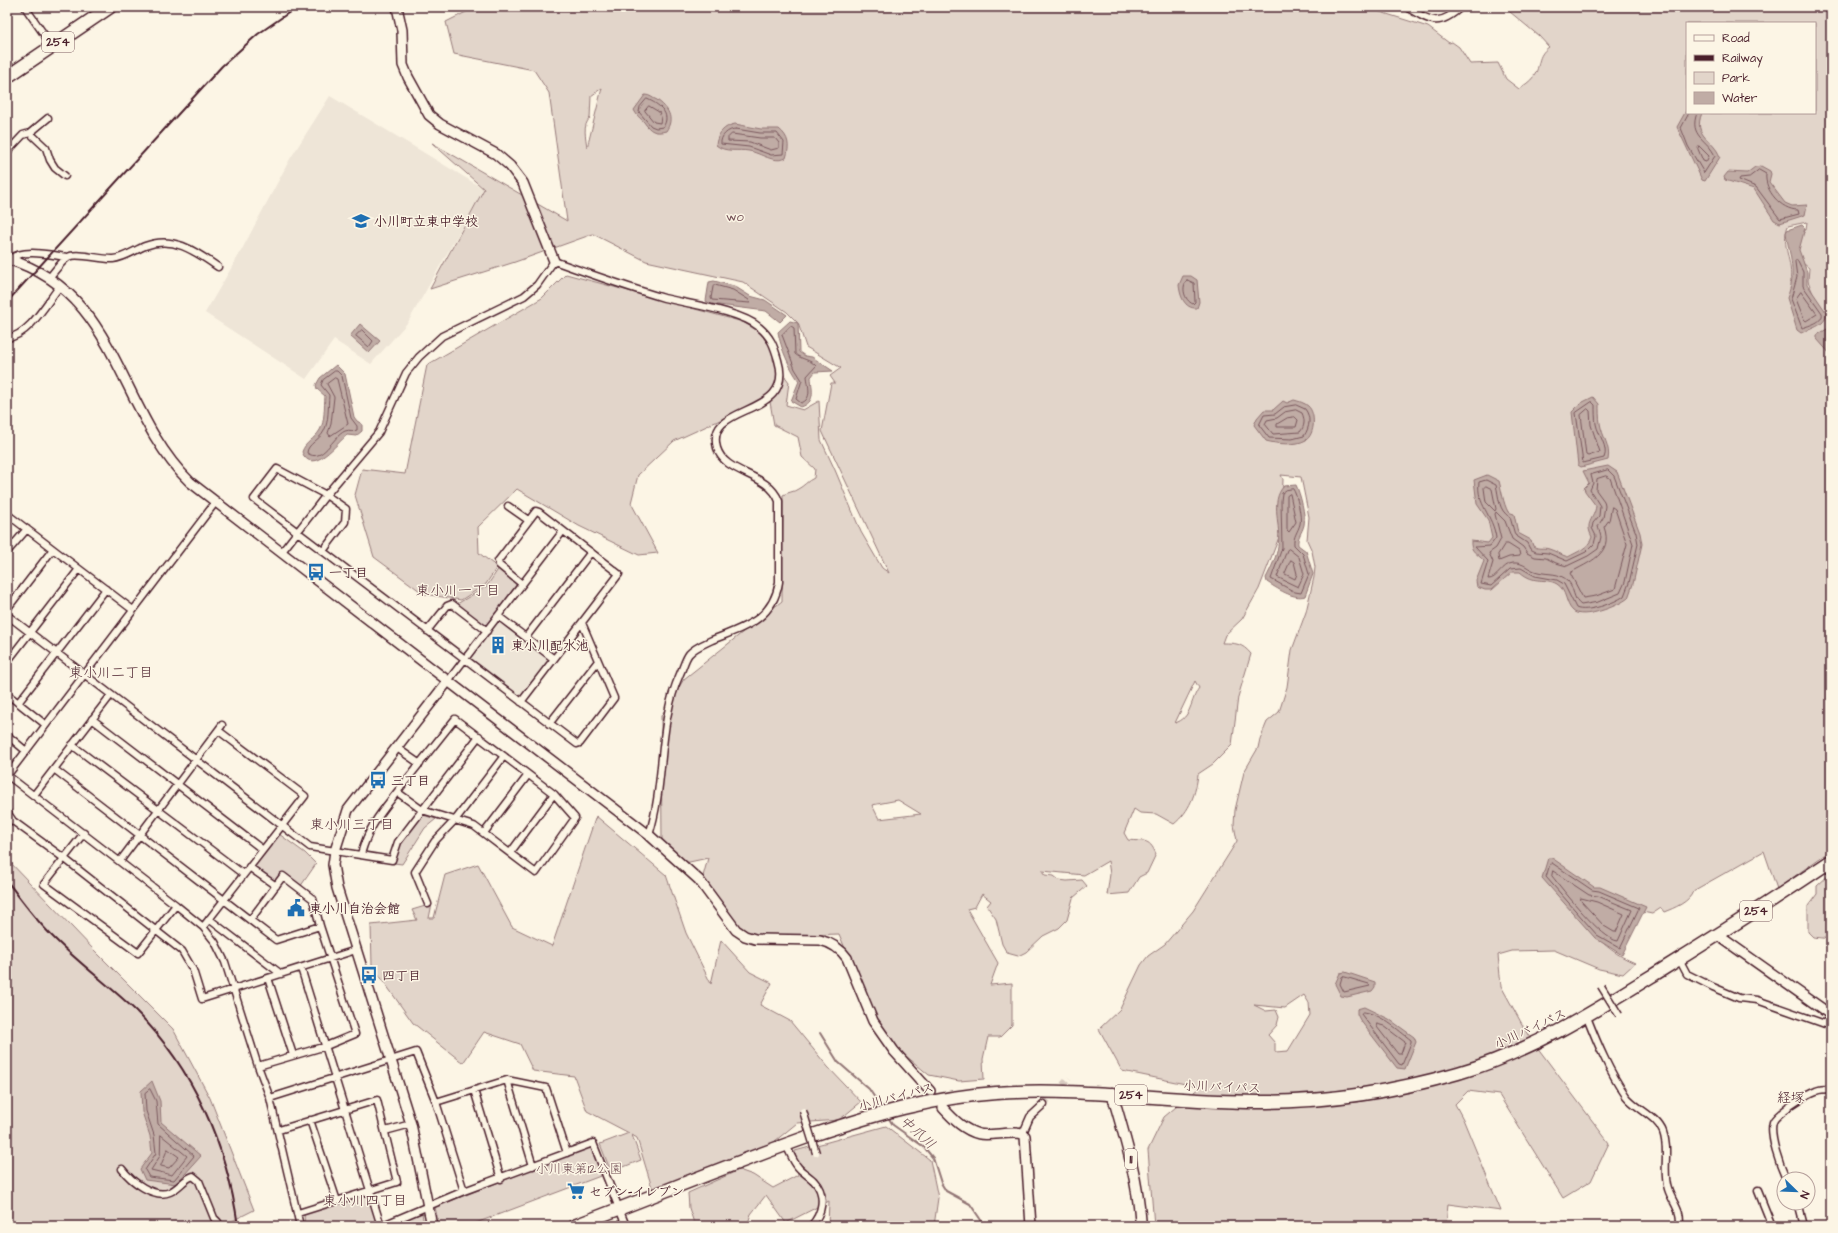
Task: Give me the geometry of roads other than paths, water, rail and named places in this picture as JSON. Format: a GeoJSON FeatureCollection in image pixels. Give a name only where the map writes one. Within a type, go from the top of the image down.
{"type":"FeatureCollection","features":[{"type":"Feature","properties":{"kind":"highway","name":"254"},"geometry":{"type":"LineString","coordinates":[[7,77],[110,7]]}},
{"type":"Feature","properties":{"kind":"highway","name":"小川バイパス"},"geometry":{"type":"LineString","coordinates":[[574,1226],[786,1145],[848,1124],[936,1100],[997,1093],[1072,1091],[1258,1102],[1324,1099],[1381,1091],[1426,1082],[1491,1062],[1537,1042],[1587,1017],[1679,959],[1719,936],[1831,861]]}},
{"type":"Feature","properties":{"kind":"main road","name":"11"},"geometry":{"type":"LineString","coordinates":[[1112,1094],[1130,1158],[1139,1199],[1141,1226]]}},
{"type":"Feature","properties":{"kind":"street"},"geometry":{"type":"LineString","coordinates":[[25,7],[52,46]]}},
{"type":"Feature","properties":{"kind":"street"},"geometry":{"type":"LineString","coordinates":[[397,7],[402,30],[404,65],[408,77],[430,116],[440,124],[496,154],[510,166],[523,183],[554,261],[581,272],[664,298],[713,309],[745,319],[757,325],[769,335],[779,363],[780,380],[775,392],[767,401],[724,422],[718,430],[716,441],[717,448],[725,462],[766,484],[776,494],[779,501],[779,582],[777,593],[763,616],[744,627],[698,646],[688,655],[673,690],[667,714],[655,816],[649,835]]}},
{"type":"Feature","properties":{"kind":"street"},"geometry":{"type":"LineString","coordinates":[[1408,8],[1424,18],[1435,21],[1449,18],[1461,7]]}},
{"type":"Feature","properties":{"kind":"street"},"geometry":{"type":"LineString","coordinates":[[7,152],[23,135],[30,134],[48,118]]}},
{"type":"Feature","properties":{"kind":"street"},"geometry":{"type":"LineString","coordinates":[[30,134],[46,148],[50,160],[55,168],[65,176]]}},
{"type":"Feature","properties":{"kind":"street"},"geometry":{"type":"LineString","coordinates":[[49,278],[68,258],[75,255],[115,259],[147,245],[164,242],[177,243],[193,250],[218,267]]}},
{"type":"Feature","properties":{"kind":"street"},"geometry":{"type":"LineString","coordinates":[[8,259],[15,254],[39,254],[68,258]]}},
{"type":"Feature","properties":{"kind":"street"},"geometry":{"type":"LineString","coordinates":[[8,259],[32,268],[49,278],[60,286],[83,308],[99,329],[150,429],[167,456],[190,482],[215,503],[649,835],[698,880],[736,930],[755,939],[820,940],[828,942],[842,951],[847,958],[873,1021],[894,1051],[930,1090]]}},
{"type":"Feature","properties":{"kind":"street"},"geometry":{"type":"LineString","coordinates":[[281,553],[326,495],[379,432],[406,373],[419,357],[442,336],[524,296],[537,285],[554,261]]}},
{"type":"Feature","properties":{"kind":"street"},"geometry":{"type":"LineString","coordinates":[[7,338],[18,335],[27,330],[60,286]]}},
{"type":"Feature","properties":{"kind":"street"},"geometry":{"type":"LineString","coordinates":[[323,551],[345,522],[346,509],[326,495],[277,469],[254,499],[573,743],[580,743],[614,698],[582,623]]}},
{"type":"Feature","properties":{"kind":"street"},"geometry":{"type":"LineString","coordinates":[[215,503],[7,775],[176,905],[203,927],[215,942],[225,962],[258,1066],[270,1098],[300,1226]]}},
{"type":"Feature","properties":{"kind":"street"},"geometry":{"type":"LineString","coordinates":[[508,506],[528,520]]}},
{"type":"Feature","properties":{"kind":"street"},"geometry":{"type":"LineString","coordinates":[[521,702],[619,574],[539,512],[534,512],[498,561],[499,565],[522,584]]}},
{"type":"Feature","properties":{"kind":"street"},"geometry":{"type":"LineString","coordinates":[[7,514],[133,610]]}},
{"type":"Feature","properties":{"kind":"street"},"geometry":{"type":"LineString","coordinates":[[7,552],[27,529]]}},
{"type":"Feature","properties":{"kind":"street"},"geometry":{"type":"LineString","coordinates":[[432,1226],[411,1124],[337,888],[333,865],[334,851],[348,810],[563,531]]}},
{"type":"Feature","properties":{"kind":"street"},"geometry":{"type":"LineString","coordinates":[[7,609],[53,549]]}},
{"type":"Feature","properties":{"kind":"street"},"geometry":{"type":"LineString","coordinates":[[526,637],[591,552]]}},
{"type":"Feature","properties":{"kind":"street"},"geometry":{"type":"LineString","coordinates":[[7,662],[79,568]]}},
{"type":"Feature","properties":{"kind":"street"},"geometry":{"type":"LineString","coordinates":[[18,703],[106,589]]}},
{"type":"Feature","properties":{"kind":"street"},"geometry":{"type":"LineString","coordinates":[[427,631],[447,606],[452,604],[487,631]]}},
{"type":"Feature","properties":{"kind":"street"},"geometry":{"type":"LineString","coordinates":[[7,615],[310,847],[392,860],[398,842],[479,736]]}},
{"type":"Feature","properties":{"kind":"street"},"geometry":{"type":"LineString","coordinates":[[498,616],[554,659]]}},
{"type":"Feature","properties":{"kind":"street"},"geometry":{"type":"LineString","coordinates":[[549,724],[598,661]]}},
{"type":"Feature","properties":{"kind":"street"},"geometry":{"type":"LineString","coordinates":[[7,694],[46,725]]}},
{"type":"Feature","properties":{"kind":"street"},"geometry":{"type":"LineString","coordinates":[[34,795],[110,695]]}},
{"type":"Feature","properties":{"kind":"street"},"geometry":{"type":"LineString","coordinates":[[92,719],[177,786],[263,850]]}},
{"type":"Feature","properties":{"kind":"street"},"geometry":{"type":"LineString","coordinates":[[361,854],[366,835],[374,822],[397,792],[455,719],[554,794],[575,818],[536,873],[474,826],[456,819],[422,810],[397,792]]}},
{"type":"Feature","properties":{"kind":"street"},"geometry":{"type":"LineString","coordinates":[[120,861],[221,728],[305,796],[203,927]]}},
{"type":"Feature","properties":{"kind":"street"},"geometry":{"type":"LineString","coordinates":[[7,736],[26,751]]}},
{"type":"Feature","properties":{"kind":"street"},"geometry":{"type":"LineString","coordinates":[[72,745],[243,874]]}},
{"type":"Feature","properties":{"kind":"street"},"geometry":{"type":"LineString","coordinates":[[397,748],[420,764]]}},
{"type":"Feature","properties":{"kind":"street"},"geometry":{"type":"LineString","coordinates":[[428,904],[415,872],[435,841],[456,819],[504,756]]}},
{"type":"Feature","properties":{"kind":"street"},"geometry":{"type":"LineString","coordinates":[[54,769],[139,836],[251,919],[276,940],[320,926]]}},
{"type":"Feature","properties":{"kind":"street"},"geometry":{"type":"LineString","coordinates":[[484,833],[528,775]]}},
{"type":"Feature","properties":{"kind":"street"},"geometry":{"type":"LineString","coordinates":[[510,853],[554,794]]}},
{"type":"Feature","properties":{"kind":"street"},"geometry":{"type":"LineString","coordinates":[[7,812],[13,821],[65,859],[173,943],[188,959],[202,999],[356,950]]}},
{"type":"Feature","properties":{"kind":"street"},"geometry":{"type":"LineString","coordinates":[[84,833],[44,884],[138,953],[157,931],[176,905]]}},
{"type":"Feature","properties":{"kind":"street"},"geometry":{"type":"LineString","coordinates":[[249,867],[276,886]]}},
{"type":"Feature","properties":{"kind":"street"},"geometry":{"type":"LineString","coordinates":[[251,919],[283,876],[313,899],[320,926],[332,958],[355,1034],[326,1046],[258,1066]]}},
{"type":"Feature","properties":{"kind":"street"},"geometry":{"type":"LineString","coordinates":[[209,919],[280,974]]}},
{"type":"Feature","properties":{"kind":"street"},"geometry":{"type":"LineString","coordinates":[[1679,959],[1687,974],[1713,988],[1739,998],[1757,1000],[1825,1024],[1831,1016],[1719,936]]}},
{"type":"Feature","properties":{"kind":"street"},"geometry":{"type":"LineString","coordinates":[[301,968],[381,1226],[464,1191],[593,1143],[626,1226]]}},
{"type":"Feature","properties":{"kind":"street"},"geometry":{"type":"LineString","coordinates":[[268,978],[293,1055]]}},
{"type":"Feature","properties":{"kind":"street"},"geometry":{"type":"LineString","coordinates":[[1601,986],[1619,1015]]}},
{"type":"Feature","properties":{"kind":"street"},"geometry":{"type":"LineString","coordinates":[[1587,1017],[1603,1057],[1627,1097],[1659,1125],[1663,1131],[1665,1138],[1666,1182],[1680,1214],[1678,1226]]}},
{"type":"Feature","properties":{"kind":"street"},"geometry":{"type":"LineString","coordinates":[[270,1098],[416,1052],[436,1102],[464,1191]]}},
{"type":"Feature","properties":{"kind":"street"},"geometry":{"type":"LineString","coordinates":[[436,1102],[507,1080],[546,1088],[567,1153]]}},
{"type":"Feature","properties":{"kind":"street"},"geometry":{"type":"LineString","coordinates":[[507,1080],[533,1166]]}},
{"type":"Feature","properties":{"kind":"street"},"geometry":{"type":"LineString","coordinates":[[1782,1171],[1773,1137],[1774,1121],[1781,1112],[1815,1091],[1831,1089]]}},
{"type":"Feature","properties":{"kind":"street"},"geometry":{"type":"LineString","coordinates":[[474,1090],[501,1178]]}},
{"type":"Feature","properties":{"kind":"street"},"geometry":{"type":"LineString","coordinates":[[278,1130],[377,1100],[385,1132],[397,1182],[298,1213]]}},
{"type":"Feature","properties":{"kind":"street"},"geometry":{"type":"LineString","coordinates":[[1031,1226],[1026,1142],[1023,1133],[1030,1117],[1044,1104]]}},
{"type":"Feature","properties":{"kind":"street"},"geometry":{"type":"LineString","coordinates":[[944,1108],[960,1125],[978,1134],[1023,1133]]}},
{"type":"Feature","properties":{"kind":"street"},"geometry":{"type":"LineString","coordinates":[[803,1111],[816,1153]]}},
{"type":"Feature","properties":{"kind":"street"},"geometry":{"type":"LineString","coordinates":[[310,1120],[337,1201]]}},
{"type":"Feature","properties":{"kind":"street"},"geometry":{"type":"LineString","coordinates":[[385,1132],[411,1124]]}},
{"type":"Feature","properties":{"kind":"street"},"geometry":{"type":"LineString","coordinates":[[786,1145],[794,1162],[815,1182],[820,1190],[822,1207],[817,1219],[811,1226]]}},
{"type":"Feature","properties":{"kind":"street"},"geometry":{"type":"LineString","coordinates":[[122,1168],[141,1186],[152,1191],[164,1193],[171,1191],[188,1177],[193,1176],[199,1181],[214,1218],[218,1222]]}},
{"type":"Feature","properties":{"kind":"street"},"geometry":{"type":"LineString","coordinates":[[1758,1191],[1772,1226]]}},
{"type":"Feature","properties":{"kind":"street"},"geometry":{"type":"LineString","coordinates":[[1800,1211],[1804,1226]]}},
{"type":"Feature","properties":{"kind":"water"},"geometry":{"type":"Polygon","coordinates":[[[645,95],[657,100],[667,110],[670,122],[666,131],[656,132],[651,130],[635,112],[634,110],[645,95]]]}},
{"type":"Feature","properties":{"kind":"water"},"geometry":{"type":"Polygon","coordinates":[[[1686,111],[1686,114],[1702,114],[1700,127],[1702,133],[1720,157],[1705,181],[1702,180],[1677,127],[1686,111]]]}},
{"type":"Feature","properties":{"kind":"water"},"geometry":{"type":"Polygon","coordinates":[[[735,124],[761,129],[779,129],[785,135],[788,142],[786,158],[777,160],[754,152],[745,150],[727,150],[716,145],[718,137],[722,131],[735,124]]]}},
{"type":"Feature","properties":{"kind":"water"},"geometry":{"type":"Polygon","coordinates":[[[1761,166],[1770,171],[1771,174],[1769,182],[1785,203],[1792,206],[1807,205],[1805,215],[1780,223],[1774,220],[1754,189],[1725,180],[1724,177],[1728,172],[1747,173],[1755,167],[1761,166]]]}},
{"type":"Feature","properties":{"kind":"water"},"geometry":{"type":"Polygon","coordinates":[[[1802,225],[1805,228],[1799,250],[1807,272],[1807,284],[1826,312],[1826,316],[1822,323],[1818,326],[1801,333],[1797,330],[1787,298],[1792,281],[1792,266],[1786,233],[1787,230],[1802,225]]]}},
{"type":"Feature","properties":{"kind":"water"},"geometry":{"type":"Polygon","coordinates":[[[1183,276],[1191,276],[1197,280],[1199,302],[1197,308],[1193,308],[1186,304],[1180,293],[1179,285],[1183,276]]]}},
{"type":"Feature","properties":{"kind":"water"},"geometry":{"type":"Polygon","coordinates":[[[714,281],[734,286],[750,296],[765,300],[787,315],[780,322],[766,311],[711,304],[706,301],[709,282],[714,281]]]}},
{"type":"Feature","properties":{"kind":"water"},"geometry":{"type":"Polygon","coordinates":[[[790,321],[798,323],[799,352],[805,356],[812,357],[833,371],[815,372],[811,377],[811,399],[806,405],[801,407],[791,401],[799,381],[786,358],[778,332],[790,321]]]}},
{"type":"Feature","properties":{"kind":"water"},"geometry":{"type":"Polygon","coordinates":[[[360,324],[380,341],[369,353],[350,336],[360,324]]]}},
{"type":"Feature","properties":{"kind":"water"},"geometry":{"type":"Polygon","coordinates":[[[1827,329],[1831,332],[1831,355],[1817,339],[1817,335],[1827,329]]]}},
{"type":"Feature","properties":{"kind":"water"},"geometry":{"type":"Polygon","coordinates":[[[336,365],[345,374],[354,417],[362,424],[362,431],[356,436],[347,435],[325,456],[312,461],[306,459],[302,452],[305,446],[318,433],[323,422],[325,396],[317,389],[316,385],[320,378],[336,365]]]}},
{"type":"Feature","properties":{"kind":"water"},"geometry":{"type":"Polygon","coordinates":[[[1593,397],[1599,404],[1600,423],[1609,455],[1608,460],[1581,467],[1578,465],[1572,412],[1581,403],[1593,397]]]}},
{"type":"Feature","properties":{"kind":"water"},"geometry":{"type":"Polygon","coordinates":[[[1294,400],[1307,405],[1311,409],[1313,428],[1309,437],[1302,442],[1292,444],[1281,444],[1266,441],[1254,425],[1257,418],[1264,410],[1273,410],[1283,401],[1287,403],[1294,400]]]}},
{"type":"Feature","properties":{"kind":"water"},"geometry":{"type":"Polygon","coordinates":[[[1608,466],[1617,472],[1640,533],[1642,544],[1633,584],[1628,598],[1609,608],[1584,614],[1573,611],[1570,608],[1563,590],[1557,584],[1548,581],[1535,580],[1520,572],[1512,572],[1492,590],[1485,590],[1477,587],[1476,581],[1484,561],[1474,552],[1471,541],[1488,543],[1492,538],[1488,520],[1477,504],[1474,480],[1487,475],[1499,481],[1508,512],[1514,514],[1518,533],[1531,540],[1533,546],[1535,547],[1549,549],[1568,557],[1585,547],[1592,537],[1589,524],[1596,506],[1585,491],[1584,488],[1589,483],[1583,471],[1608,466]]]}},
{"type":"Feature","properties":{"kind":"water"},"geometry":{"type":"Polygon","coordinates":[[[1296,485],[1304,516],[1304,525],[1298,540],[1298,545],[1306,551],[1313,574],[1305,596],[1301,597],[1291,595],[1280,590],[1267,582],[1266,578],[1275,558],[1278,546],[1277,499],[1284,486],[1296,485]]]}},
{"type":"Feature","properties":{"kind":"water"},"geometry":{"type":"Polygon","coordinates":[[[1548,858],[1552,858],[1594,887],[1600,887],[1646,907],[1622,955],[1595,938],[1542,878],[1548,858]]]}},
{"type":"Feature","properties":{"kind":"water"},"geometry":{"type":"Polygon","coordinates":[[[1345,972],[1375,982],[1375,987],[1372,991],[1347,997],[1341,996],[1335,984],[1340,973],[1345,972]]]}},
{"type":"Feature","properties":{"kind":"water"},"geometry":{"type":"Polygon","coordinates":[[[1364,1007],[1389,1019],[1414,1037],[1416,1042],[1405,1069],[1397,1068],[1360,1020],[1357,1014],[1357,1009],[1364,1007]]]}},
{"type":"Feature","properties":{"kind":"water"},"geometry":{"type":"Polygon","coordinates":[[[152,1081],[160,1101],[161,1122],[201,1156],[176,1184],[145,1180],[140,1169],[152,1153],[150,1136],[142,1112],[141,1091],[152,1081]]]}},
{"type":"Feature","properties":{"kind":"waterway","name":"中爪川"},"geometry":{"type":"LineString","coordinates":[[820,1033],[838,1062],[869,1089],[883,1110]]}},
{"type":"Feature","properties":{"kind":"waterway","name":"中爪川"},"geometry":{"type":"LineString","coordinates":[[888,1117],[893,1125],[924,1147],[933,1158],[941,1183],[946,1191],[970,1204],[985,1226]]}},
{"type":"Feature","properties":{"kind":"tunnel"},"geometry":{"type":"LineString","coordinates":[[1044,1104],[1069,1078]]}},
{"type":"Feature","properties":{"kind":"tunnel"},"geometry":{"type":"LineString","coordinates":[[218,1222],[229,1226]]}},
{"type":"Feature","properties":{"kind":"railway"},"geometry":{"type":"LineString","coordinates":[[7,302],[222,66],[258,34],[297,7]]}},
{"type":"Feature","properties":{"kind":"railway"},"geometry":{"type":"LineString","coordinates":[[7,881],[42,926],[65,949],[136,1011],[157,1034],[175,1058],[191,1083],[205,1110],[216,1138],[226,1167],[238,1226]]}},
{"type":"Feature","properties":{"kind":"place","name":"小川町立東中学校"},"geometry":{"type":"Point","coordinates":[361,221]}},
{"type":"Feature","properties":{"kind":"place","name":"一丁目"},"geometry":{"type":"Point","coordinates":[316,572]}},
{"type":"Feature","properties":{"kind":"place","name":"東小川配水池"},"geometry":{"type":"Point","coordinates":[498,645]}},
{"type":"Feature","properties":{"kind":"place","name":"三丁目"},"geometry":{"type":"Point","coordinates":[378,780]}},
{"type":"Feature","properties":{"kind":"place","name":"東小川自治会館"},"geometry":{"type":"Point","coordinates":[296,908]}},
{"type":"Feature","properties":{"kind":"place","name":"四丁目"},"geometry":{"type":"Point","coordinates":[369,975]}},
{"type":"Feature","properties":{"kind":"place","name":"セブン-イレブン"},"geometry":{"type":"Point","coordinates":[576,1191]}},
{"type":"Feature","properties":{"kind":"district","name":"東小川一丁目"},"geometry":{"type":"Point","coordinates":[458,590]}},
{"type":"Feature","properties":{"kind":"district","name":"東小川二丁目"},"geometry":{"type":"Point","coordinates":[111,672]}},
{"type":"Feature","properties":{"kind":"district","name":"東小川三丁目"},"geometry":{"type":"Point","coordinates":[352,824]}},
{"type":"Feature","properties":{"kind":"district","name":"経塚"},"geometry":{"type":"Point","coordinates":[1791,1097]}},
{"type":"Feature","properties":{"kind":"district","name":"東小川四丁目"},"geometry":{"type":"Point","coordinates":[365,1200]}},
{"type":"Feature","properties":{"kind":"park label","name":"wo"},"geometry":{"type":"Point","coordinates":[735,216]}},
{"type":"Feature","properties":{"kind":"park label","name":"小川東第12公園"},"geometry":{"type":"Point","coordinates":[579,1168]}}]}
